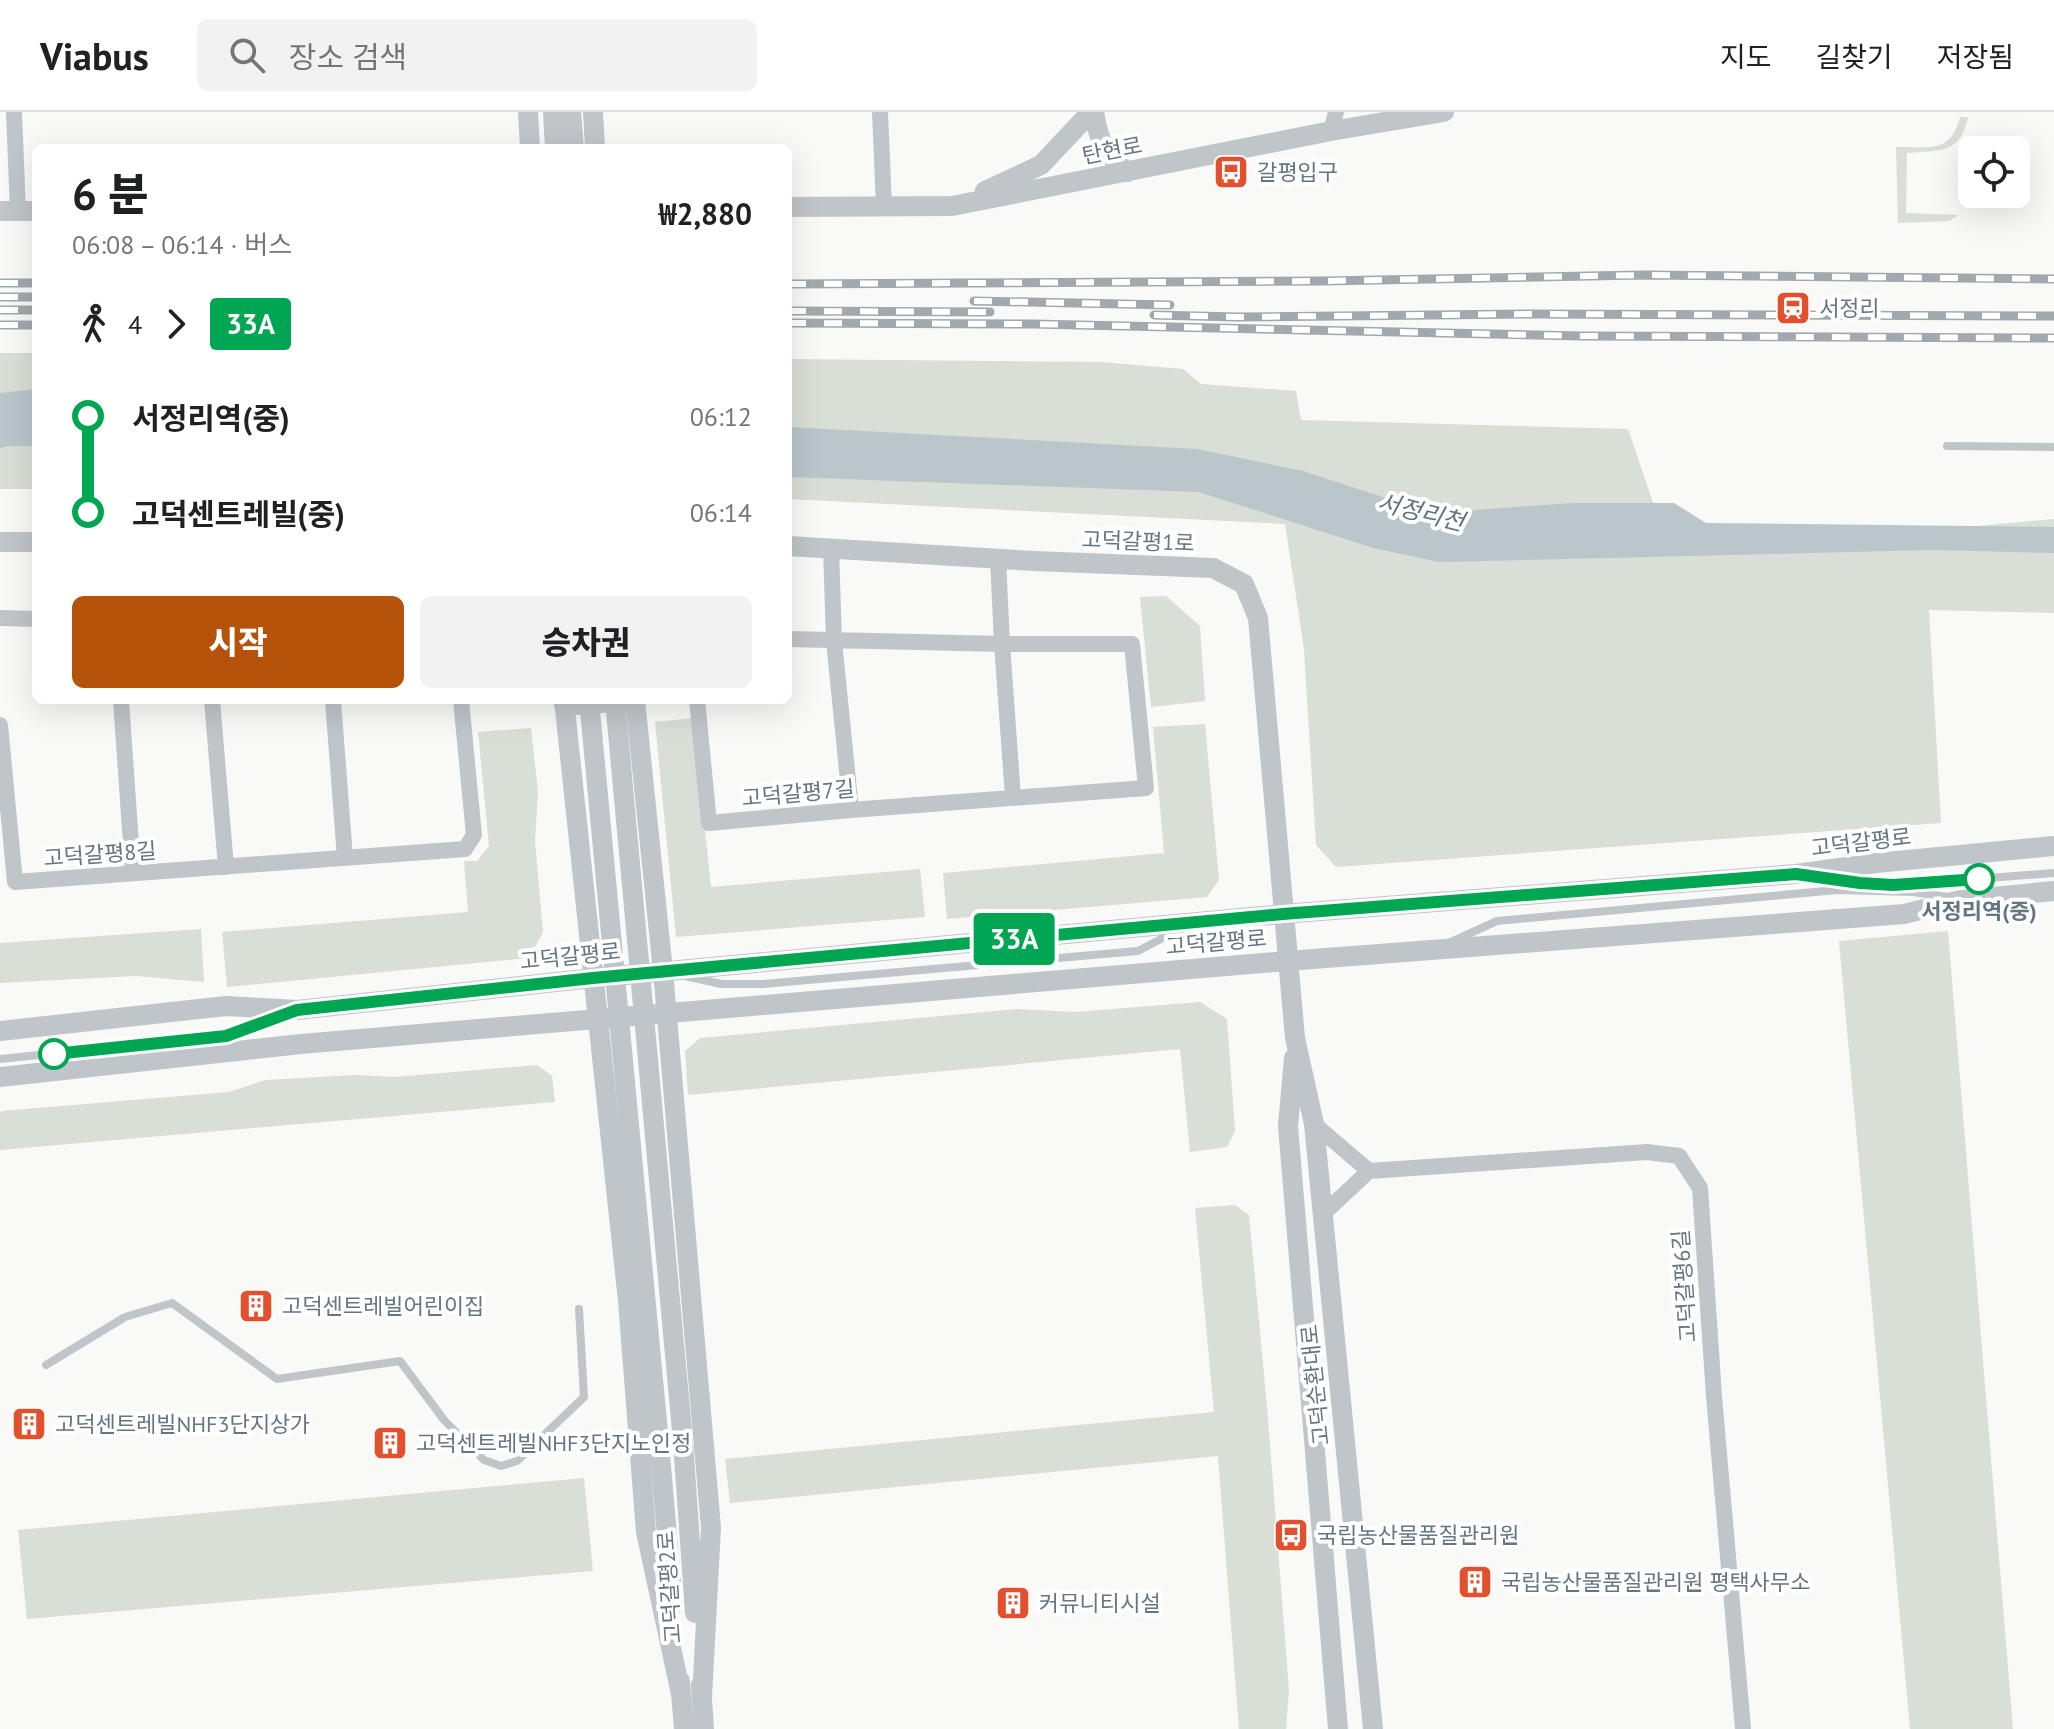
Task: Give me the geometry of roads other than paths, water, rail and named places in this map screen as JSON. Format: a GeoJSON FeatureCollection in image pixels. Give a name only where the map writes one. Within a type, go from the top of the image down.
{"type":"FeatureCollection","features":[{"type":"Feature","properties":{"kind":"street"},"geometry":{"type":"LineString","coordinates":[[14,112],[18,211]]}},
{"type":"Feature","properties":{"kind":"street"},"geometry":{"type":"LineString","coordinates":[[528,112],[530,144]]}},
{"type":"Feature","properties":{"kind":"street"},"geometry":{"type":"LineString","coordinates":[[553,112],[555,144]]}},
{"type":"Feature","properties":{"kind":"street"},"geometry":{"type":"LineString","coordinates":[[571,112],[574,144]]}},
{"type":"Feature","properties":{"kind":"street"},"geometry":{"type":"LineString","coordinates":[[593,112],[595,144]]}},
{"type":"Feature","properties":{"kind":"street"},"geometry":{"type":"LineString","coordinates":[[880,112],[884,207]]}},
{"type":"Feature","properties":{"kind":"street"},"geometry":{"type":"LineString","coordinates":[[1092,112],[1108,155],[1128,172]]}},
{"type":"Feature","properties":{"kind":"street"},"geometry":{"type":"LineString","coordinates":[[952,206],[1041,165],[1092,112]]}},
{"type":"Feature","properties":{"kind":"street","name":"탄현로"},"geometry":{"type":"LineString","coordinates":[[792,207],[952,206],[1128,172],[1334,122],[1444,112]]}},
{"type":"Feature","properties":{"kind":"street"},"geometry":{"type":"LineString","coordinates":[[0,542],[32,542]]}},
{"type":"Feature","properties":{"kind":"street","name":"고덕갈평1로"},"geometry":{"type":"LineString","coordinates":[[792,546],[1213,568],[1244,584],[1258,618],[1283,914]]}},
{"type":"Feature","properties":{"kind":"street"},"geometry":{"type":"LineString","coordinates":[[831,548],[834,641],[851,810]]}},
{"type":"Feature","properties":{"kind":"street"},"geometry":{"type":"LineString","coordinates":[[998,558],[1013,797]]}},
{"type":"Feature","properties":{"kind":"street"},"geometry":{"type":"LineString","coordinates":[[0,618],[32,619]]}},
{"type":"Feature","properties":{"kind":"street","name":"고덕갈평7길"},"geometry":{"type":"LineString","coordinates":[[697,704],[709,823],[1146,788],[1132,644],[792,639]]}},
{"type":"Feature","properties":{"kind":"street"},"geometry":{"type":"LineString","coordinates":[[121,704],[133,873]]}},
{"type":"Feature","properties":{"kind":"street"},"geometry":{"type":"LineString","coordinates":[[212,704],[226,867]]}},
{"type":"Feature","properties":{"kind":"street"},"geometry":{"type":"LineString","coordinates":[[333,704],[345,858]]}},
{"type":"Feature","properties":{"kind":"street","name":"고덕갈평8길"},"geometry":{"type":"LineString","coordinates":[[0,725],[15,882],[465,849],[474,835],[461,704]]}},
{"type":"Feature","properties":{"kind":"street"},"geometry":{"type":"LineString","coordinates":[[564,704],[628,1301],[646,1532],[691,1695]]}},
{"type":"Feature","properties":{"kind":"street","name":"고덕갈평2로"},"geometry":{"type":"LineString","coordinates":[[589,704],[659,1443],[691,1695],[704,1729]]}},
{"type":"Feature","properties":{"kind":"street","name":"고덕갈평2로"},"geometry":{"type":"LineString","coordinates":[[615,704],[683,1442],[691,1695],[684,1729]]}},
{"type":"Feature","properties":{"kind":"street"},"geometry":{"type":"LineString","coordinates":[[635,704],[667,1013],[711,1528],[691,1695]]}},
{"type":"Feature","properties":{"kind":"street","name":"고덕갈평로"},"geometry":{"type":"LineString","coordinates":[[0,1031],[226,1006],[297,1010],[663,971],[1283,914],[1796,874],[2054,846]]}},
{"type":"Feature","properties":{"kind":"street","name":"고덕갈평로"},"geometry":{"type":"LineString","coordinates":[[0,1077],[301,1044],[1287,961],[1904,914],[1961,900],[2054,891]]}},
{"type":"Feature","properties":{"kind":"street","name":"고덕순환대로"},"geometry":{"type":"LineString","coordinates":[[1283,914],[1295,1038],[1314,1124],[1373,1729]]}},
{"type":"Feature","properties":{"kind":"street","name":"고덕순환대로"},"geometry":{"type":"LineString","coordinates":[[1295,1038],[1288,1126],[1338,1729]]}},
{"type":"Feature","properties":{"kind":"street"},"geometry":{"type":"LineString","coordinates":[[1314,1124],[1369,1171],[1323,1214]]}},
{"type":"Feature","properties":{"kind":"street","name":"고덕갈평6길"},"geometry":{"type":"LineString","coordinates":[[1369,1171],[1647,1152],[1679,1156],[1700,1188],[1714,1396],[1743,1729]]}},
{"type":"Feature","properties":{"kind":"lane"},"geometry":{"type":"LineString","coordinates":[[1947,446],[2054,447]]}},
{"type":"Feature","properties":{"kind":"lane"},"geometry":{"type":"LineString","coordinates":[[1796,874],[1895,885],[2054,873]]}},
{"type":"Feature","properties":{"kind":"lane"},"geometry":{"type":"LineString","coordinates":[[1931,895],[2054,884]]}},
{"type":"Feature","properties":{"kind":"lane"},"geometry":{"type":"LineString","coordinates":[[1432,950],[1497,921],[1837,890],[1913,892],[1961,900]]}},
{"type":"Feature","properties":{"kind":"lane"},"geometry":{"type":"LineString","coordinates":[[0,1059],[226,1036],[297,1010]]}},
{"type":"Feature","properties":{"kind":"lane"},"geometry":{"type":"LineString","coordinates":[[46,1365],[125,1317],[172,1303],[277,1379],[400,1361],[444,1420],[484,1460],[501,1466],[517,1461],[584,1397],[579,1309]]}},
{"type":"Feature","properties":{"kind":"water"},"geometry":{"type":"Polygon","coordinates":[[[32,389],[32,446],[0,448],[0,393],[32,389]]]}},
{"type":"Feature","properties":{"kind":"water","name":"서정리천"},"geometry":{"type":"Polygon","coordinates":[[[792,427],[1197,449],[1303,471],[1432,513],[1573,503],[1674,503],[1706,523],[2054,527],[2054,553],[1932,550],[1439,562],[1373,548],[1199,492],[792,477],[792,427]]]}},
{"type":"Feature","properties":{"kind":"railway"},"geometry":{"type":"LineString","coordinates":[[792,284],[1323,281],[1643,275],[2054,279]]}},
{"type":"Feature","properties":{"kind":"railway"},"geometry":{"type":"LineString","coordinates":[[0,283],[32,283]]}},
{"type":"Feature","properties":{"kind":"railway"},"geometry":{"type":"LineString","coordinates":[[0,297],[32,297]]}},
{"type":"Feature","properties":{"kind":"railway"},"geometry":{"type":"LineString","coordinates":[[974,301],[1170,305]]}},
{"type":"Feature","properties":{"kind":"railway"},"geometry":{"type":"LineString","coordinates":[[0,310],[32,310]]}},
{"type":"Feature","properties":{"kind":"railway"},"geometry":{"type":"LineString","coordinates":[[792,311],[990,312]]}},
{"type":"Feature","properties":{"kind":"railway"},"geometry":{"type":"LineString","coordinates":[[1154,315],[2054,316]]}},
{"type":"Feature","properties":{"kind":"railway"},"geometry":{"type":"LineString","coordinates":[[792,323],[1033,324],[1582,336],[2054,338]]}},
{"type":"Feature","properties":{"kind":"railway"},"geometry":{"type":"LineString","coordinates":[[0,325],[32,325]]}},
{"type":"Feature","properties":{"kind":"place","name":"갈평입구"},"geometry":{"type":"Point","coordinates":[1231,172]}},
{"type":"Feature","properties":{"kind":"place","name":"서정리"},"geometry":{"type":"Point","coordinates":[1793,308]}},
{"type":"Feature","properties":{"kind":"place","name":"서정리역(중)"},"geometry":{"type":"Point","coordinates":[1979,879]}},
{"type":"Feature","properties":{"kind":"place","name":"고덕센트레빌어린이집"},"geometry":{"type":"Point","coordinates":[256,1306]}},
{"type":"Feature","properties":{"kind":"place","name":"고덕센트레빌NHF3단지상가"},"geometry":{"type":"Point","coordinates":[29,1424]}},
{"type":"Feature","properties":{"kind":"place","name":"고덕센트레빌NHF3단지노인정"},"geometry":{"type":"Point","coordinates":[390,1443]}},
{"type":"Feature","properties":{"kind":"place","name":"국립농산물품질관리원"},"geometry":{"type":"Point","coordinates":[1291,1535]}},
{"type":"Feature","properties":{"kind":"place","name":"국립농산물품질관리원 평택사무소"},"geometry":{"type":"Point","coordinates":[1475,1582]}},
{"type":"Feature","properties":{"kind":"place","name":"커뮤니티시설"},"geometry":{"type":"Point","coordinates":[1013,1603]}}]}
